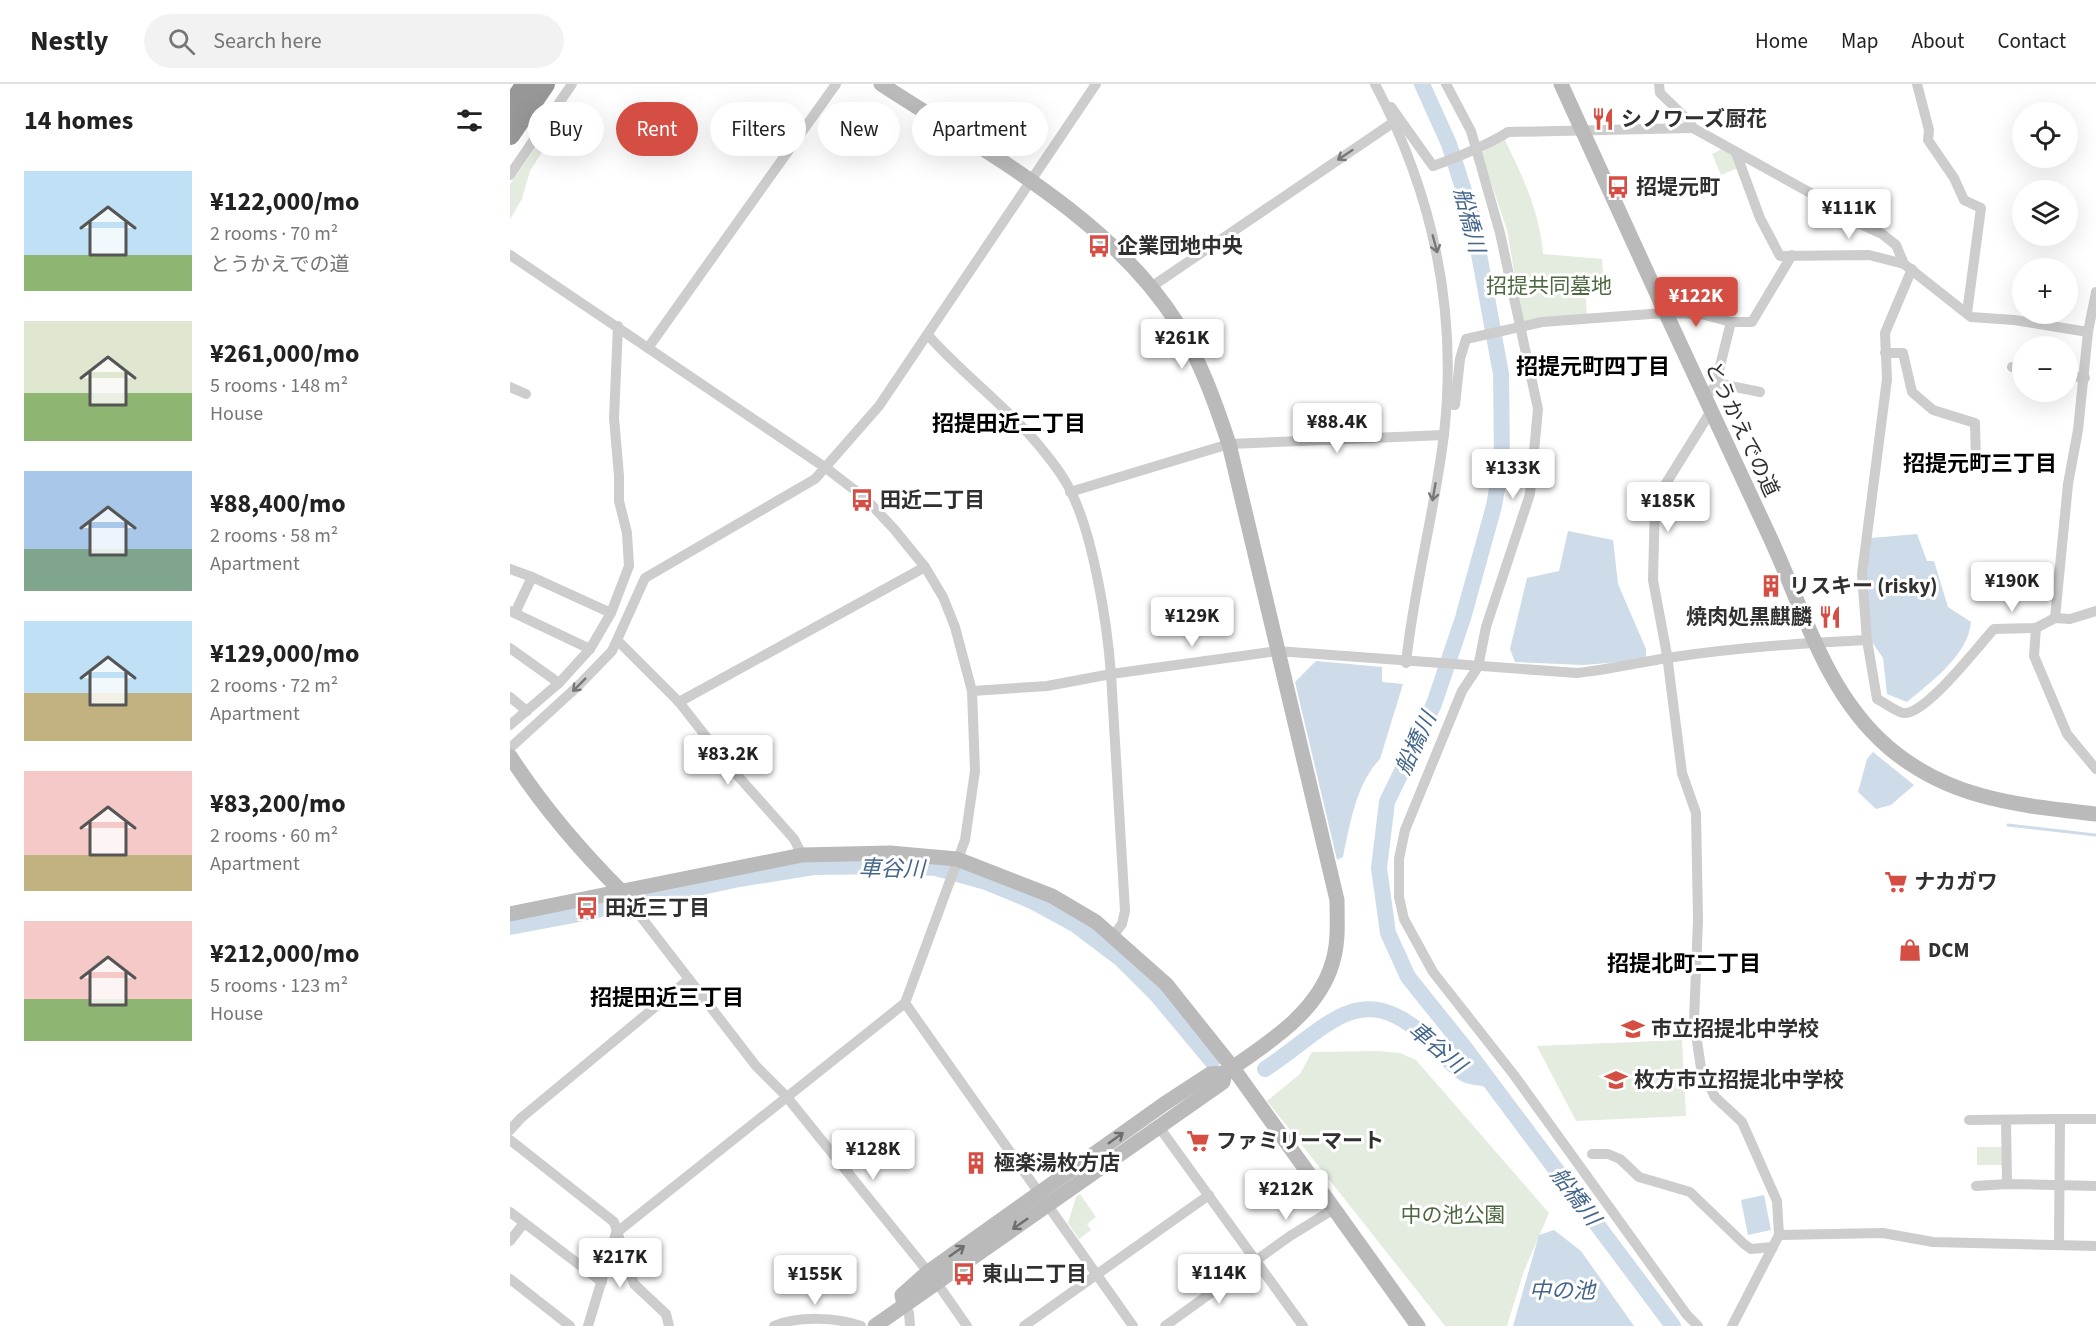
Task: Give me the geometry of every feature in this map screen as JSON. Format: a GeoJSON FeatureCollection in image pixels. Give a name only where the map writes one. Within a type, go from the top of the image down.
{"type":"FeatureCollection","features":[{"type":"Feature","properties":{"kind":"highway"},"geometry":{"type":"LineString","coordinates":[[510,107],[526,84]]}},
{"type":"Feature","properties":{"kind":"highway"},"geometry":{"type":"LineString","coordinates":[[510,135],[545,84]]}},
{"type":"Feature","properties":{"kind":"street"},"geometry":{"type":"LineString","coordinates":[[510,175],[572,84]]}},
{"type":"Feature","properties":{"kind":"street"},"geometry":{"type":"LineString","coordinates":[[648,348],[836,84]]}},
{"type":"Feature","properties":{"kind":"street"},"geometry":{"type":"LineString","coordinates":[[881,84],[1029,181],[1107,239],[1151,287],[1190,346],[1213,398],[1229,444],[1337,900],[1338,934],[1332,964],[1312,1003],[1299,1017],[1229,1071],[1223,1082],[1159,1127],[1044,1199]]}},
{"type":"Feature","properties":{"kind":"street"},"geometry":{"type":"LineString","coordinates":[[510,748],[578,686],[618,641],[645,578],[815,479],[826,468],[879,406],[1096,84]]}},
{"type":"Feature","properties":{"kind":"street"},"geometry":{"type":"LineString","coordinates":[[1375,84],[1388,108],[1420,188],[1440,263],[1448,356],[1444,435],[1406,663]]}},
{"type":"Feature","properties":{"kind":"street"},"geometry":{"type":"LineString","coordinates":[[1446,84],[1471,131],[1473,151],[1500,233],[1517,328],[1538,409],[1535,461],[1530,494],[1474,666],[1405,830],[1397,880],[1404,919],[1433,972],[1514,1075],[1687,1315],[1698,1326]]}},
{"type":"Feature","properties":{"kind":"street","name":"とうかえでの道"},"geometry":{"type":"LineString","coordinates":[[1561,84],[1829,674],[1854,713],[1888,748],[1925,775],[1978,797],[2096,814]]}},
{"type":"Feature","properties":{"kind":"street"},"geometry":{"type":"LineString","coordinates":[[1659,84],[1659,93],[1688,120],[1693,128],[1816,196],[1849,219],[1882,234],[1896,245],[1908,266],[1971,316],[2014,320],[2088,332]]}},
{"type":"Feature","properties":{"kind":"street"},"geometry":{"type":"LineString","coordinates":[[1917,84],[1929,130],[1928,140],[1954,178],[1964,200],[1981,208],[1967,313]]}},
{"type":"Feature","properties":{"kind":"street"},"geometry":{"type":"LineString","coordinates":[[1388,108],[1391,106],[1400,117],[1433,166],[1473,151],[1483,143],[1508,132],[1693,128]]}},
{"type":"Feature","properties":{"kind":"street"},"geometry":{"type":"LineString","coordinates":[[1151,287],[1394,122]]}},
{"type":"Feature","properties":{"kind":"street"},"geometry":{"type":"LineString","coordinates":[[1736,153],[1773,245],[1780,256],[1869,255],[1908,266]]}},
{"type":"Feature","properties":{"kind":"street"},"geometry":{"type":"LineString","coordinates":[[510,255],[826,468],[865,498],[925,567],[943,597],[956,627],[972,691],[975,771],[965,840],[905,1003],[616,1233],[588,1326]]}},
{"type":"Feature","properties":{"kind":"street"},"geometry":{"type":"LineString","coordinates":[[1447,404],[1455,405],[1460,360],[1466,339],[1542,321],[1664,313],[1701,314],[1731,322],[1752,322],[1792,255]]}},
{"type":"Feature","properties":{"kind":"street"},"geometry":{"type":"LineString","coordinates":[[1908,266],[1885,333],[1887,379],[1862,574],[1867,640],[1877,699],[1902,713],[1917,711],[1953,676],[1994,628],[2036,628],[2055,618],[2070,619],[2096,611]]}},
{"type":"Feature","properties":{"kind":"street"},"geometry":{"type":"LineString","coordinates":[[2055,618],[2068,484],[2085,378],[2088,332],[2096,292]]}},
{"type":"Feature","properties":{"kind":"street"},"geometry":{"type":"LineString","coordinates":[[1731,322],[1716,383],[1708,405],[1655,501],[1654,595],[1666,658],[1682,773],[1696,813],[1698,920],[1694,1021],[1701,1068],[1715,1097],[1742,1122],[1777,1201],[1779,1235],[1732,1326]]}},
{"type":"Feature","properties":{"kind":"street"},"geometry":{"type":"LineString","coordinates":[[510,725],[559,683],[590,649],[611,613],[629,566],[627,533],[619,501],[614,418],[618,326]]}},
{"type":"Feature","properties":{"kind":"street"},"geometry":{"type":"LineString","coordinates":[[928,335],[1036,442],[1071,492],[1095,568],[1108,636],[1125,910],[1122,924],[1113,936]]}},
{"type":"Feature","properties":{"kind":"street"},"geometry":{"type":"LineString","coordinates":[[1885,353],[1903,353],[1912,392],[1933,410],[1975,423],[1976,464],[1980,465]]}},
{"type":"Feature","properties":{"kind":"street"},"geometry":{"type":"LineString","coordinates":[[2078,377],[2085,378]]}},
{"type":"Feature","properties":{"kind":"street"},"geometry":{"type":"LineString","coordinates":[[1716,383],[1760,392]]}},
{"type":"Feature","properties":{"kind":"street"},"geometry":{"type":"LineString","coordinates":[[510,387],[526,394]]}},
{"type":"Feature","properties":{"kind":"street"},"geometry":{"type":"LineString","coordinates":[[1071,492],[1229,444],[1444,435]]}},
{"type":"Feature","properties":{"kind":"street"},"geometry":{"type":"LineString","coordinates":[[679,702],[925,567]]}},
{"type":"Feature","properties":{"kind":"street"},"geometry":{"type":"LineString","coordinates":[[510,569],[611,613]]}},
{"type":"Feature","properties":{"kind":"street"},"geometry":{"type":"LineString","coordinates":[[532,577],[512,612],[590,649]]}},
{"type":"Feature","properties":{"kind":"street"},"geometry":{"type":"LineString","coordinates":[[2036,628],[2034,656],[2067,734],[2096,769]]}},
{"type":"Feature","properties":{"kind":"street"},"geometry":{"type":"LineString","coordinates":[[972,691],[1047,686],[1111,674],[1277,651],[1406,663],[1577,673],[1618,668],[1666,658],[1816,642],[1867,640]]}},
{"type":"Feature","properties":{"kind":"street"},"geometry":{"type":"LineString","coordinates":[[618,641],[679,702],[729,766],[794,839],[802,855]]}},
{"type":"Feature","properties":{"kind":"street"},"geometry":{"type":"LineString","coordinates":[[510,648],[559,683]]}},
{"type":"Feature","properties":{"kind":"street"},"geometry":{"type":"LineString","coordinates":[[510,697],[527,711]]}},
{"type":"Feature","properties":{"kind":"street"},"geometry":{"type":"LineString","coordinates":[[510,756],[526,781],[624,895],[756,1066],[786,1096],[932,1277],[967,1326]]}},
{"type":"Feature","properties":{"kind":"street"},"geometry":{"type":"LineString","coordinates":[[510,914],[624,895],[802,855],[890,853],[956,864],[1052,896],[1081,912],[1113,936],[1167,984],[1418,1326]]}},
{"type":"Feature","properties":{"kind":"street"},"geometry":{"type":"LineString","coordinates":[[510,1130],[521,1118],[689,979]]}},
{"type":"Feature","properties":{"kind":"street"},"geometry":{"type":"LineString","coordinates":[[905,1003],[1133,1326]]}},
{"type":"Feature","properties":{"kind":"street"},"geometry":{"type":"LineString","coordinates":[[910,1326],[909,1313],[902,1295],[932,1277],[1044,1199],[1210,1074],[1229,1071]]}},
{"type":"Feature","properties":{"kind":"street"},"geometry":{"type":"LineString","coordinates":[[2059,1245],[2060,1119]]}},
{"type":"Feature","properties":{"kind":"street"},"geometry":{"type":"LineString","coordinates":[[1969,1120],[2096,1119]]}},
{"type":"Feature","properties":{"kind":"street"},"geometry":{"type":"LineString","coordinates":[[2006,1120],[2007,1184]]}},
{"type":"Feature","properties":{"kind":"street"},"geometry":{"type":"LineString","coordinates":[[1159,1127],[1304,1326]]}},
{"type":"Feature","properties":{"kind":"street"},"geometry":{"type":"LineString","coordinates":[[510,1140],[614,1222],[634,1284],[666,1314],[667,1325]]}},
{"type":"Feature","properties":{"kind":"street"},"geometry":{"type":"LineString","coordinates":[[1592,1154],[1608,1154],[1620,1159],[1639,1177],[1690,1192],[1703,1201],[1751,1249],[1773,1247]]}},
{"type":"Feature","properties":{"kind":"street"},"geometry":{"type":"LineString","coordinates":[[1976,1186],[2007,1184],[2096,1186]]}},
{"type":"Feature","properties":{"kind":"street"},"geometry":{"type":"LineString","coordinates":[[1024,1326],[1209,1195]]}},
{"type":"Feature","properties":{"kind":"street"},"geometry":{"type":"LineString","coordinates":[[1165,1326],[1334,1209]]}},
{"type":"Feature","properties":{"kind":"street"},"geometry":{"type":"LineString","coordinates":[[510,1212],[602,1282]]}},
{"type":"Feature","properties":{"kind":"street"},"geometry":{"type":"LineString","coordinates":[[510,1241],[524,1223]]}},
{"type":"Feature","properties":{"kind":"street"},"geometry":{"type":"LineString","coordinates":[[1779,1235],[1883,1233],[1932,1242],[2096,1246]]}},
{"type":"Feature","properties":{"kind":"street"},"geometry":{"type":"LineString","coordinates":[[510,1279],[570,1326]]}},
{"type":"Feature","properties":{"kind":"street"},"geometry":{"type":"LineString","coordinates":[[874,1326],[904,1304]]}},
{"type":"Feature","properties":{"kind":"street"},"geometry":{"type":"LineString","coordinates":[[774,1326],[789,1321],[814,1320],[861,1326]]}},
{"type":"Feature","properties":{"kind":"green space","name":"招提共同墓地"},"geometry":{"type":"Polygon","coordinates":[[[1504,138],[1534,209],[1543,254],[1602,259],[1604,288],[1585,288],[1587,316],[1523,323],[1507,230],[1481,153],[1504,138]]]}},
{"type":"Feature","properties":{"kind":"green space"},"geometry":{"type":"Polygon","coordinates":[[[1724,148],[1734,154],[1738,168],[1721,175],[1712,154],[1724,148]]]}},
{"type":"Feature","properties":{"kind":"green space"},"geometry":{"type":"Polygon","coordinates":[[[530,156],[540,156],[530,171],[522,199],[510,219],[510,184],[530,156]]]}},
{"type":"Feature","properties":{"kind":"green space"},"geometry":{"type":"Polygon","coordinates":[[[1682,1040],[1686,1116],[1576,1121],[1537,1046],[1682,1040]]]}},
{"type":"Feature","properties":{"kind":"green space","name":"中の池公園"},"geometry":{"type":"Polygon","coordinates":[[[1312,1052],[1400,1053],[1416,1060],[1549,1213],[1524,1271],[1507,1326],[1445,1326],[1267,1101],[1300,1074],[1312,1052]]]}},
{"type":"Feature","properties":{"kind":"green space"},"geometry":{"type":"Polygon","coordinates":[[[1977,1147],[2003,1147],[2003,1165],[1977,1165],[1977,1147]]]}},
{"type":"Feature","properties":{"kind":"green space"},"geometry":{"type":"Polygon","coordinates":[[[1080,1194],[1096,1217],[1087,1224],[1091,1230],[1079,1239],[1068,1223],[1076,1197],[1080,1194]]]}},
{"type":"Feature","properties":{"kind":"water"},"geometry":{"type":"Polygon","coordinates":[[[1568,531],[1613,540],[1618,584],[1646,649],[1646,660],[1583,665],[1515,662],[1510,649],[1527,578],[1559,571],[1568,531]]]}},
{"type":"Feature","properties":{"kind":"water"},"geometry":{"type":"Polygon","coordinates":[[[1917,534],[1927,561],[1934,561],[1948,607],[1971,622],[1968,634],[1956,656],[1907,702],[1887,694],[1883,658],[1872,642],[1864,560],[1871,538],[1917,534]]]}},
{"type":"Feature","properties":{"kind":"water"},"geometry":{"type":"Polygon","coordinates":[[[1316,661],[1382,667],[1382,682],[1403,684],[1380,759],[1365,780],[1351,818],[1343,857],[1337,860],[1295,682],[1316,661]]]}},
{"type":"Feature","properties":{"kind":"water"},"geometry":{"type":"Polygon","coordinates":[[[1873,752],[1914,785],[1891,805],[1876,809],[1858,792],[1867,759],[1873,752]]]}},
{"type":"Feature","properties":{"kind":"water"},"geometry":{"type":"Polygon","coordinates":[[[1764,1195],[1771,1230],[1748,1235],[1741,1200],[1764,1195]]]}},
{"type":"Feature","properties":{"kind":"water","name":"中の池"},"geometry":{"type":"Polygon","coordinates":[[[1554,1230],[1581,1251],[1634,1326],[1513,1326],[1539,1235],[1554,1230]]]}},
{"type":"Feature","properties":{"kind":"waterway","name":"船橋川"},"geometry":{"type":"LineString","coordinates":[[1422,84],[1449,144],[1472,216],[1501,374],[1502,460],[1494,506],[1463,618],[1434,704],[1387,802],[1379,868],[1388,933],[1408,977],[1465,1048],[1673,1326]]}},
{"type":"Feature","properties":{"kind":"waterway"},"geometry":{"type":"LineString","coordinates":[[2008,825],[2095,835]]}},
{"type":"Feature","properties":{"kind":"waterway","name":"車谷川"},"geometry":{"type":"LineString","coordinates":[[510,927],[739,879],[814,867],[936,868],[986,882],[1032,901],[1076,925],[1121,959],[1156,994],[1212,1061]]}},
{"type":"Feature","properties":{"kind":"waterway","name":"車谷川"},"geometry":{"type":"LineString","coordinates":[[1265,1069],[1327,1024],[1345,1014],[1364,1009],[1384,1011],[1406,1022],[1465,1074],[1487,1079]]}},
{"type":"Feature","properties":{"kind":"place","name":"シノワーズ厨花"},"geometry":{"type":"Point","coordinates":[1603,119]}},
{"type":"Feature","properties":{"kind":"place","name":"招堤元町"},"geometry":{"type":"Point","coordinates":[1618,187]}},
{"type":"Feature","properties":{"kind":"place","name":"企業団地中央"},"geometry":{"type":"Point","coordinates":[1099,246]}},
{"type":"Feature","properties":{"kind":"place","name":"田近二丁目"},"geometry":{"type":"Point","coordinates":[862,500]}},
{"type":"Feature","properties":{"kind":"place","name":"リスキー (risky)"},"geometry":{"type":"Point","coordinates":[1771,586]}},
{"type":"Feature","properties":{"kind":"place","name":"焼肉処黒麒麟"},"geometry":{"type":"Point","coordinates":[1830,617]}},
{"type":"Feature","properties":{"kind":"place","name":"ナカガワ"},"geometry":{"type":"Point","coordinates":[1896,882]}},
{"type":"Feature","properties":{"kind":"place","name":"田近三丁目"},"geometry":{"type":"Point","coordinates":[587,908]}},
{"type":"Feature","properties":{"kind":"place","name":"DCM"},"geometry":{"type":"Point","coordinates":[1910,950]}},
{"type":"Feature","properties":{"kind":"place","name":"市立招提北中学校"},"geometry":{"type":"Point","coordinates":[1633,1029]}},
{"type":"Feature","properties":{"kind":"place","name":"枚方市立招提北中学校"},"geometry":{"type":"Point","coordinates":[1616,1080]}},
{"type":"Feature","properties":{"kind":"place","name":"ファミリーマート"},"geometry":{"type":"Point","coordinates":[1198,1141]}},
{"type":"Feature","properties":{"kind":"place","name":"極楽湯枚方店"},"geometry":{"type":"Point","coordinates":[976,1163]}},
{"type":"Feature","properties":{"kind":"place","name":"東山二丁目"},"geometry":{"type":"Point","coordinates":[964,1274]}},
{"type":"Feature","properties":{"kind":"district","name":"招提元町四丁目"},"geometry":{"type":"Point","coordinates":[1593,366]}},
{"type":"Feature","properties":{"kind":"district","name":"招提田近二丁目"},"geometry":{"type":"Point","coordinates":[1009,423]}},
{"type":"Feature","properties":{"kind":"district","name":"招提元町三丁目"},"geometry":{"type":"Point","coordinates":[1980,463]}},
{"type":"Feature","properties":{"kind":"district","name":"招提北町二丁目"},"geometry":{"type":"Point","coordinates":[1684,963]}},
{"type":"Feature","properties":{"kind":"district","name":"招提田近三丁目"},"geometry":{"type":"Point","coordinates":[667,997]}}]}
